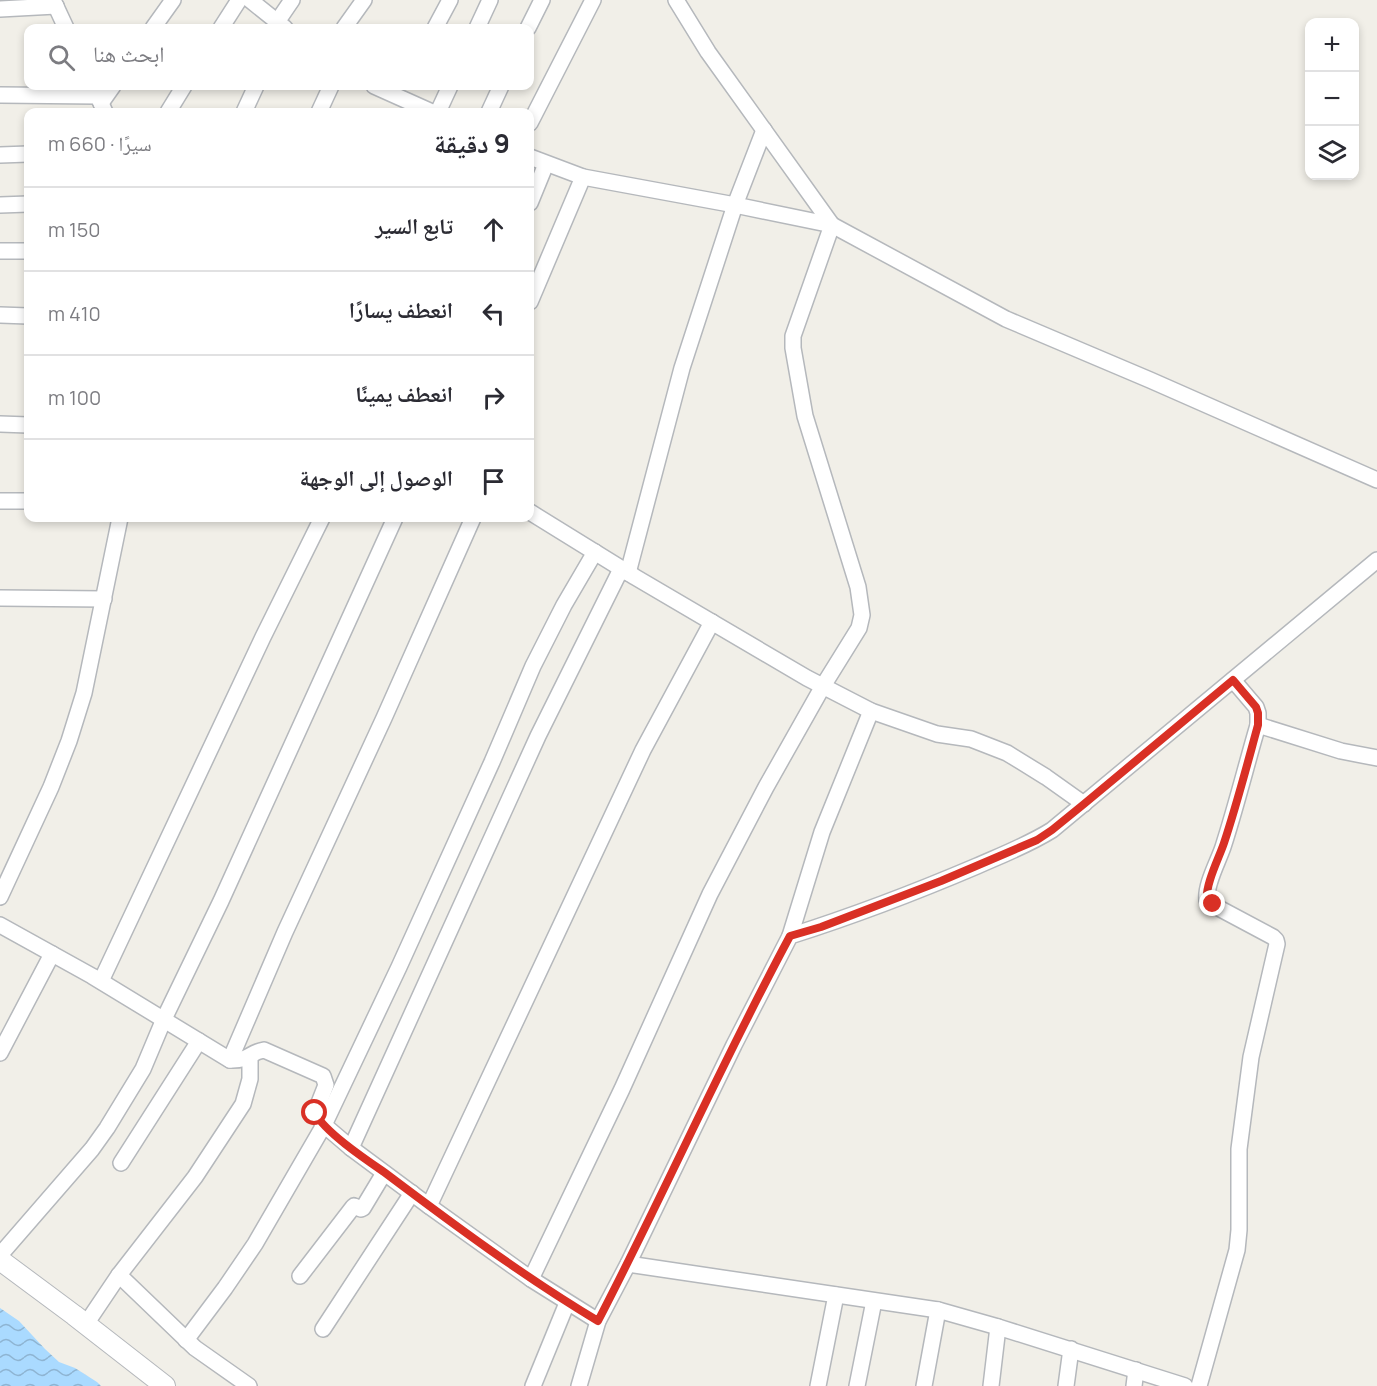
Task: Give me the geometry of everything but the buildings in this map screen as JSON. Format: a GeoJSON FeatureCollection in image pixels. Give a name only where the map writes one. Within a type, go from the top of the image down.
{"type":"FeatureCollection","features":[{"type":"Feature","properties":{"kind":"street"},"geometry":{"type":"LineString","coordinates":[[156,24],[173,0]]}},
{"type":"Feature","properties":{"kind":"street"},"geometry":{"type":"LineString","coordinates":[[223,24],[239,0]]}},
{"type":"Feature","properties":{"kind":"street"},"geometry":{"type":"LineString","coordinates":[[250,0],[279,24]]}},
{"type":"Feature","properties":{"kind":"street"},"geometry":{"type":"LineString","coordinates":[[284,24],[292,0]]}},
{"type":"Feature","properties":{"kind":"street"},"geometry":{"type":"LineString","coordinates":[[347,24],[364,0]]}},
{"type":"Feature","properties":{"kind":"street"},"geometry":{"type":"LineString","coordinates":[[437,24],[450,0]]}},
{"type":"Feature","properties":{"kind":"street"},"geometry":{"type":"LineString","coordinates":[[479,24],[490,0]]}},
{"type":"Feature","properties":{"kind":"street"},"geometry":{"type":"LineString","coordinates":[[530,24],[542,0]]}},
{"type":"Feature","properties":{"kind":"street"},"geometry":{"type":"LineString","coordinates":[[534,115],[593,0]]}},
{"type":"Feature","properties":{"kind":"street"},"geometry":{"type":"LineString","coordinates":[[676,0],[708,52],[832,225]]}},
{"type":"Feature","properties":{"kind":"street"},"geometry":{"type":"LineString","coordinates":[[0,9],[54,3],[64,24]]}},
{"type":"Feature","properties":{"kind":"street"},"geometry":{"type":"LineString","coordinates":[[170,108],[182,90]]}},
{"type":"Feature","properties":{"kind":"street"},"geometry":{"type":"LineString","coordinates":[[246,108],[254,90]]}},
{"type":"Feature","properties":{"kind":"street"},"geometry":{"type":"LineString","coordinates":[[320,108],[329,90]]}},
{"type":"Feature","properties":{"kind":"street"},"geometry":{"type":"LineString","coordinates":[[440,108],[448,90]]}},
{"type":"Feature","properties":{"kind":"street"},"geometry":{"type":"LineString","coordinates":[[491,108],[499,90]]}},
{"type":"Feature","properties":{"kind":"street"},"geometry":{"type":"LineString","coordinates":[[401,91],[426,108]]}},
{"type":"Feature","properties":{"kind":"street"},"geometry":{"type":"LineString","coordinates":[[0,95],[99,99]]}},
{"type":"Feature","properties":{"kind":"street"},"geometry":{"type":"LineString","coordinates":[[351,1148],[538,736],[625,571],[682,368],[735,205],[764,130]]}},
{"type":"Feature","properties":{"kind":"street"},"geometry":{"type":"LineString","coordinates":[[0,155],[24,154]]}},
{"type":"Feature","properties":{"kind":"street"},"geometry":{"type":"LineString","coordinates":[[534,159],[583,177],[832,225],[1006,320],[1377,480]]}},
{"type":"Feature","properties":{"kind":"street"},"geometry":{"type":"LineString","coordinates":[[534,192],[546,164]]}},
{"type":"Feature","properties":{"kind":"street"},"geometry":{"type":"LineString","coordinates":[[534,293],[583,177]]}},
{"type":"Feature","properties":{"kind":"street"},"geometry":{"type":"LineString","coordinates":[[0,205],[24,204]]}},
{"type":"Feature","properties":{"kind":"street"},"geometry":{"type":"LineString","coordinates":[[531,1279],[622,1089],[710,894],[766,787],[859,628],[862,615],[858,587],[805,416],[793,348],[793,336],[832,225]]}},
{"type":"Feature","properties":{"kind":"street"},"geometry":{"type":"LineString","coordinates":[[0,251],[24,251]]}},
{"type":"Feature","properties":{"kind":"street"},"geometry":{"type":"LineString","coordinates":[[0,315],[24,315]]}},
{"type":"Feature","properties":{"kind":"street"},"geometry":{"type":"LineString","coordinates":[[0,424],[24,425]]}},
{"type":"Feature","properties":{"kind":"street"},"geometry":{"type":"LineString","coordinates":[[0,501],[24,501]]}},
{"type":"Feature","properties":{"kind":"street"},"geometry":{"type":"LineString","coordinates":[[534,514],[625,571],[823,686],[871,711],[937,734],[971,739],[999,749],[1046,777],[1084,804]]}},
{"type":"Feature","properties":{"kind":"street"},"geometry":{"type":"LineString","coordinates":[[0,897],[51,787],[69,741],[84,693],[119,522]]}},
{"type":"Feature","properties":{"kind":"street"},"geometry":{"type":"LineString","coordinates":[[101,981],[263,637],[320,522]]}},
{"type":"Feature","properties":{"kind":"street"},"geometry":{"type":"LineString","coordinates":[[0,1255],[92,1149],[143,1069],[393,522]]}},
{"type":"Feature","properties":{"kind":"street"},"geometry":{"type":"LineString","coordinates":[[230,1060],[285,932],[471,522]]}},
{"type":"Feature","properties":{"kind":"street"},"geometry":{"type":"LineString","coordinates":[[186,1340],[255,1244],[324,1125],[409,945],[533,666],[564,605],[595,552]]}},
{"type":"Feature","properties":{"kind":"street"},"geometry":{"type":"LineString","coordinates":[[790,936],[821,927],[941,881],[1037,840],[1084,804],[1377,560]]}},
{"type":"Feature","properties":{"kind":"street"},"geometry":{"type":"LineString","coordinates":[[0,598],[104,599]]}},
{"type":"Feature","properties":{"kind":"street"},"geometry":{"type":"LineString","coordinates":[[429,1206],[643,750],[712,622]]}},
{"type":"Feature","properties":{"kind":"street"},"geometry":{"type":"LineString","coordinates":[[1199,1386],[1237,1250],[1240,1137],[1251,1057],[1277,944],[1273,937],[1207,900],[1206,892],[1233,815],[1258,725],[1256,707],[1233,680]]}},
{"type":"Feature","properties":{"kind":"street"},"geometry":{"type":"LineString","coordinates":[[579,1386],[598,1321],[790,936],[822,832],[871,711]]}},
{"type":"Feature","properties":{"kind":"street"},"geometry":{"type":"LineString","coordinates":[[1258,725],[1341,750],[1377,758]]}},
{"type":"Feature","properties":{"kind":"street"},"geometry":{"type":"LineString","coordinates":[[0,925],[101,981],[230,1060],[241,1060],[264,1050],[323,1076],[326,1085],[315,1113],[324,1125],[384,1173],[531,1279],[598,1321]]}},
{"type":"Feature","properties":{"kind":"street"},"geometry":{"type":"LineString","coordinates":[[0,1053],[52,954]]}},
{"type":"Feature","properties":{"kind":"street"},"geometry":{"type":"LineString","coordinates":[[121,1163],[199,1041]]}},
{"type":"Feature","properties":{"kind":"street"},"geometry":{"type":"LineString","coordinates":[[86,1324],[119,1275],[195,1177],[243,1104],[250,1079],[250,1057]]}},
{"type":"Feature","properties":{"kind":"street"},"geometry":{"type":"LineString","coordinates":[[300,1276],[353,1207],[363,1208],[384,1173]]}},
{"type":"Feature","properties":{"kind":"street"},"geometry":{"type":"LineString","coordinates":[[323,1329],[411,1193]]}},
{"type":"Feature","properties":{"kind":"street"},"geometry":{"type":"LineString","coordinates":[[0,1260],[165,1386]]}},
{"type":"Feature","properties":{"kind":"street"},"geometry":{"type":"LineString","coordinates":[[628,1264],[938,1310],[1071,1349],[1175,1384]]}},
{"type":"Feature","properties":{"kind":"street"},"geometry":{"type":"LineString","coordinates":[[119,1275],[186,1340],[249,1386]]}},
{"type":"Feature","properties":{"kind":"street"},"geometry":{"type":"LineString","coordinates":[[818,1386],[836,1295]]}},
{"type":"Feature","properties":{"kind":"street"},"geometry":{"type":"LineString","coordinates":[[857,1386],[874,1301]]}},
{"type":"Feature","properties":{"kind":"street"},"geometry":{"type":"LineString","coordinates":[[533,1386],[567,1303]]}},
{"type":"Feature","properties":{"kind":"street"},"geometry":{"type":"LineString","coordinates":[[924,1386],[938,1310]]}},
{"type":"Feature","properties":{"kind":"street"},"geometry":{"type":"LineString","coordinates":[[991,1386],[998,1327]]}},
{"type":"Feature","properties":{"kind":"street"},"geometry":{"type":"LineString","coordinates":[[1066,1386],[1071,1349]]}},
{"type":"Feature","properties":{"kind":"street"},"geometry":{"type":"LineString","coordinates":[[1134,1386],[1136,1370]]}},
{"type":"Feature","properties":{"kind":"water"},"geometry":{"type":"Polygon","coordinates":[[[0,1308],[19,1321],[59,1362],[75,1368],[101,1386],[0,1386],[0,1308]]]}},
{"type":"Feature","properties":{"kind":"route"},"geometry":{"type":"LineString","coordinates":[[315,1113],[324,1125],[351,1148],[411,1193],[531,1279],[598,1321],[790,936],[821,927],[941,881],[1037,840],[1084,804],[1233,680],[1256,707],[1258,725],[1233,815],[1206,892],[1207,900],[1213,904]]}}]}
